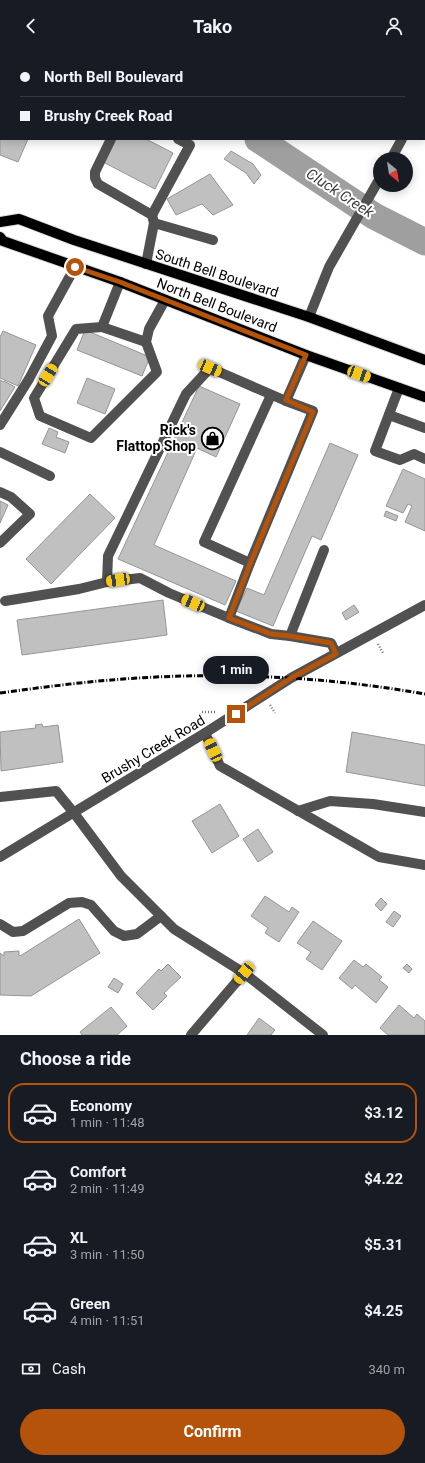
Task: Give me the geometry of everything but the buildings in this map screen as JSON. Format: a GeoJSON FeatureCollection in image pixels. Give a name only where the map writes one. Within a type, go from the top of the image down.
{"type":"FeatureCollection","features":[{"type":"Feature","properties":{"kind":"main road","name":"South Bell Boulevard"},"geometry":{"type":"LineString","coordinates":[[0,222],[19,219],[74,240],[309,318],[425,360]]}},
{"type":"Feature","properties":{"kind":"main road","name":"North Bell Boulevard"},"geometry":{"type":"LineString","coordinates":[[0,237],[3,241],[120,282],[306,355],[425,397]]}},
{"type":"Feature","properties":{"kind":"street"},"geometry":{"type":"LineString","coordinates":[[111,140],[95,172],[95,178],[98,184],[153,219],[213,240]]}},
{"type":"Feature","properties":{"kind":"street"},"geometry":{"type":"LineString","coordinates":[[146,264],[153,219],[190,145],[180,140]]}},
{"type":"Feature","properties":{"kind":"street"},"geometry":{"type":"LineString","coordinates":[[395,152],[401,140]]}},
{"type":"Feature","properties":{"kind":"street"},"geometry":{"type":"LineString","coordinates":[[309,318],[329,267],[373,191]]}},
{"type":"Feature","properties":{"kind":"street"},"geometry":{"type":"LineString","coordinates":[[0,425],[29,379],[52,336],[48,316],[75,267]]}},
{"type":"Feature","properties":{"kind":"street"},"geometry":{"type":"LineString","coordinates":[[102,327],[120,282]]}},
{"type":"Feature","properties":{"kind":"street"},"geometry":{"type":"LineString","coordinates":[[146,342],[102,327],[76,329],[34,398],[40,416],[91,438],[157,372],[146,342],[149,329],[165,300]]}},
{"type":"Feature","properties":{"kind":"street"},"geometry":{"type":"LineString","coordinates":[[286,400],[306,355]]}},
{"type":"Feature","properties":{"kind":"street"},"geometry":{"type":"LineString","coordinates":[[107,582],[108,556],[186,394],[210,368],[313,412],[229,618]]}},
{"type":"Feature","properties":{"kind":"street"},"geometry":{"type":"LineString","coordinates":[[399,388],[375,451],[400,460],[414,454],[425,459]]}},
{"type":"Feature","properties":{"kind":"street"},"geometry":{"type":"LineString","coordinates":[[250,564],[204,542],[271,394]]}},
{"type":"Feature","properties":{"kind":"street"},"geometry":{"type":"LineString","coordinates":[[389,415],[425,428]]}},
{"type":"Feature","properties":{"kind":"street"},"geometry":{"type":"LineString","coordinates":[[0,452],[50,476]]}},
{"type":"Feature","properties":{"kind":"street"},"geometry":{"type":"LineString","coordinates":[[0,492],[11,497],[30,514],[0,543]]}},
{"type":"Feature","properties":{"kind":"street"},"geometry":{"type":"LineString","coordinates":[[290,636],[324,550]]}},
{"type":"Feature","properties":{"kind":"street"},"geometry":{"type":"LineString","coordinates":[[5,601],[79,589],[107,582],[140,578],[170,593],[271,634],[331,643],[336,654]]}},
{"type":"Feature","properties":{"kind":"street","name":"Brushy Creek Road"},"geometry":{"type":"LineString","coordinates":[[0,858],[205,734],[291,678],[425,605]]}},
{"type":"Feature","properties":{"kind":"street"},"geometry":{"type":"LineString","coordinates":[[205,734],[220,766],[379,857],[425,865]]}},
{"type":"Feature","properties":{"kind":"street"},"geometry":{"type":"LineString","coordinates":[[0,796],[56,791],[121,876],[174,930],[244,973],[323,1035]]}},
{"type":"Feature","properties":{"kind":"street"},"geometry":{"type":"LineString","coordinates":[[298,811],[330,801],[373,804],[425,812]]}},
{"type":"Feature","properties":{"kind":"street"},"geometry":{"type":"LineString","coordinates":[[0,924],[13,932],[23,931],[69,903],[82,902],[91,905],[114,931],[124,936],[138,934],[161,916]]}},
{"type":"Feature","properties":{"kind":"street"},"geometry":{"type":"LineString","coordinates":[[191,1035],[244,973]]}},
{"type":"Feature","properties":{"kind":"waterway","name":"Cluck Creek"},"geometry":{"type":"LineString","coordinates":[[260,140],[374,216],[425,242]]}},
{"type":"Feature","properties":{"kind":"railway"},"geometry":{"type":"LineString","coordinates":[[0,693],[69,684],[150,677],[229,676],[308,679],[425,694]]}},
{"type":"Feature","properties":{"kind":"place","name":"Rick's Flattop Shop"},"geometry":{"type":"Point","coordinates":[212,438]}},
{"type":"Feature","properties":{"kind":"route"},"geometry":{"type":"LineString","coordinates":[[75,267],[120,282],[306,355],[286,400],[313,412],[229,618],[271,634],[331,643],[336,654],[291,678],[236,714]]}}]}
